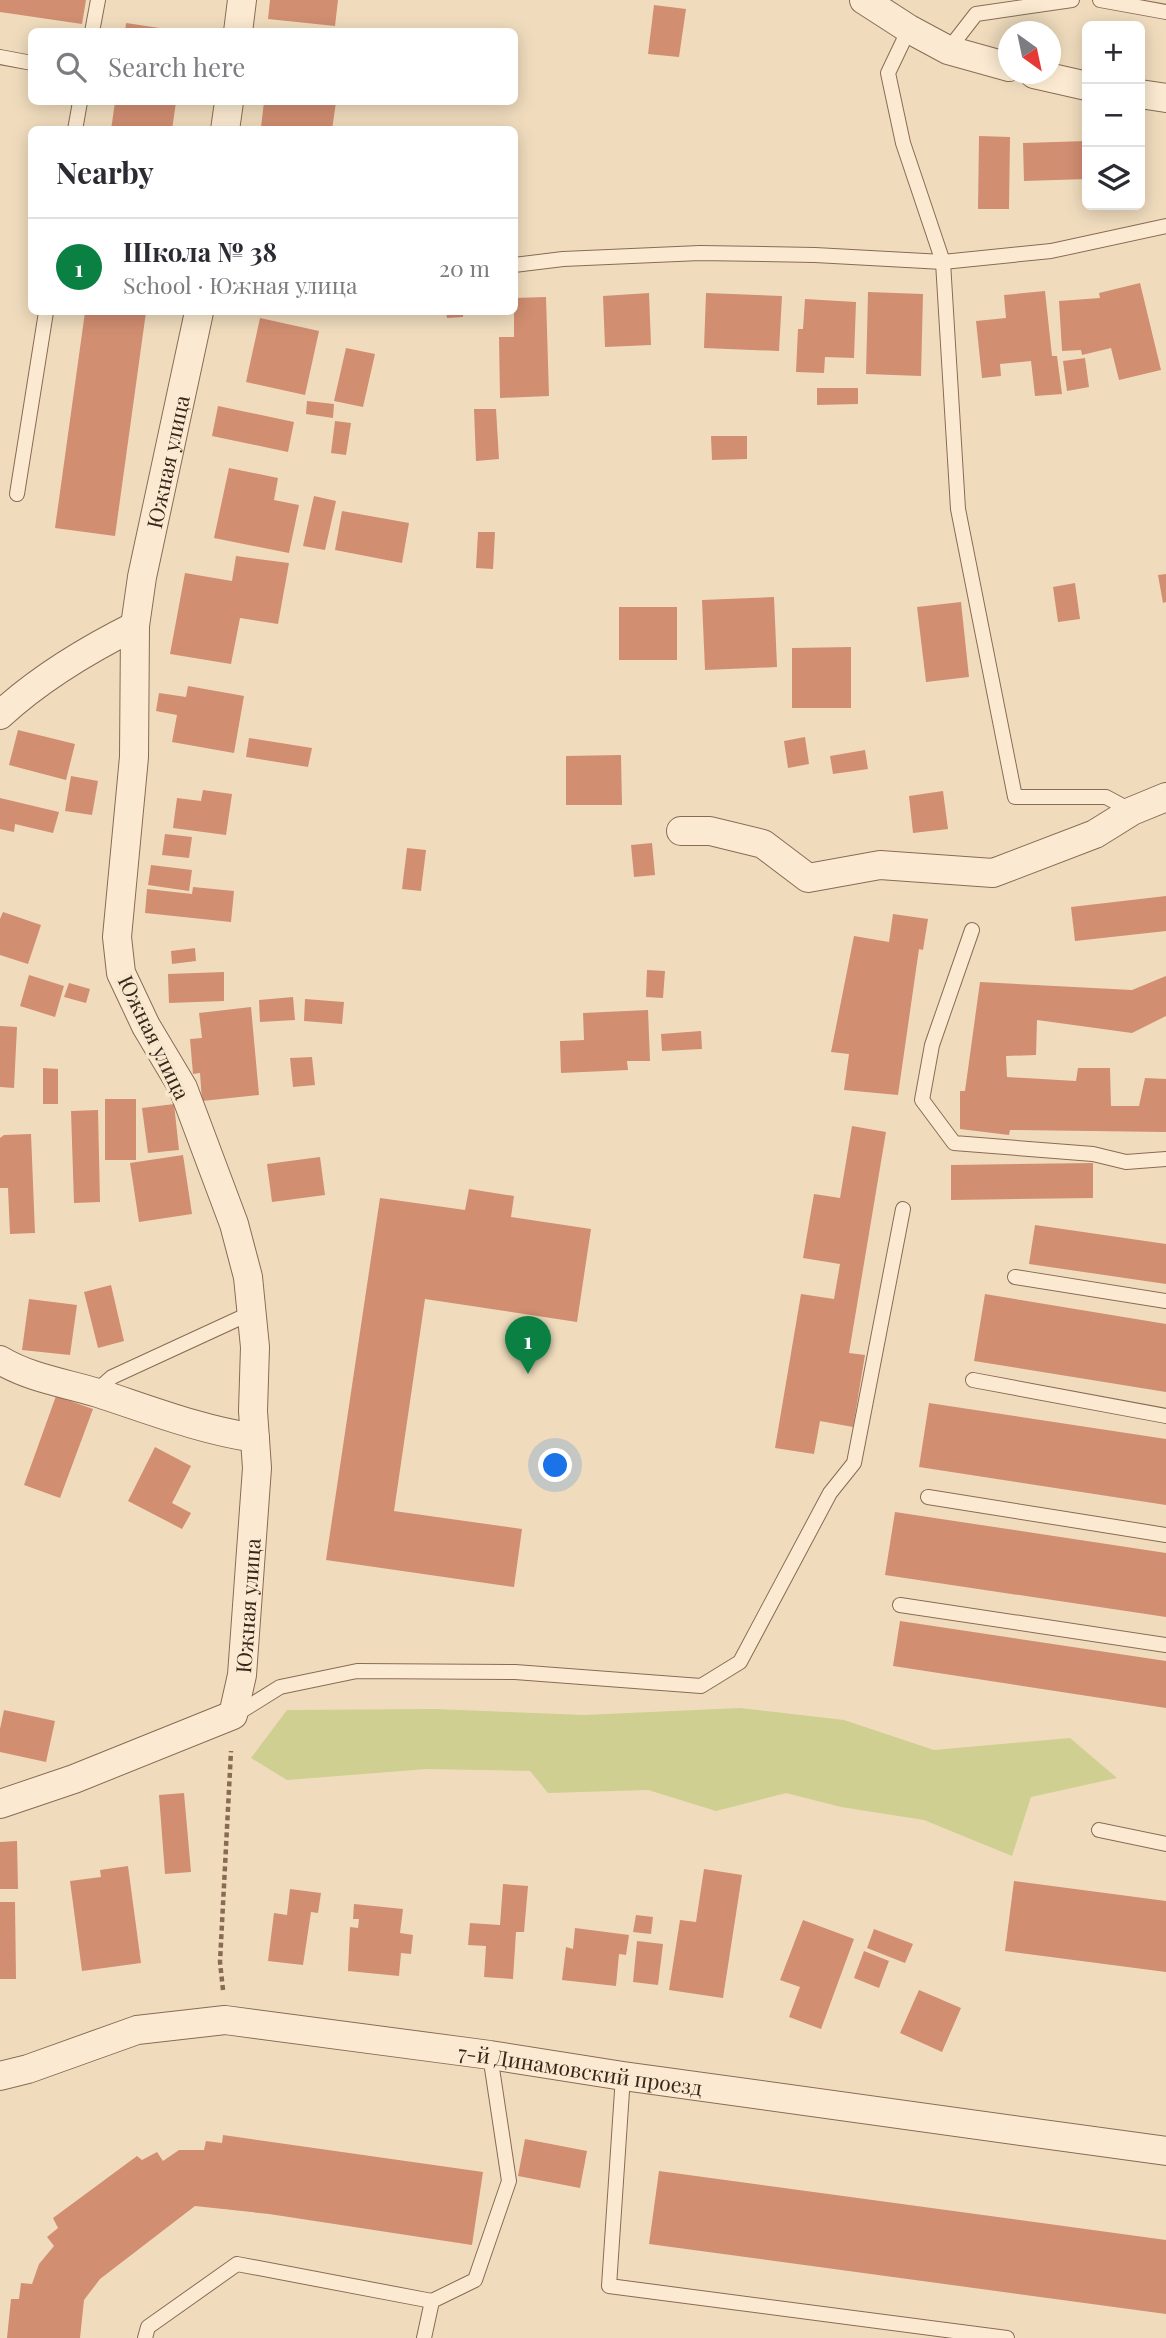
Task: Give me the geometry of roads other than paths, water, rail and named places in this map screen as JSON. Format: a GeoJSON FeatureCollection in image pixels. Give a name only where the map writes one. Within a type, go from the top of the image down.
{"type":"FeatureCollection","features":[{"type":"Feature","properties":{"kind":"street"},"geometry":{"type":"LineString","coordinates":[[238,28],[242,0]]}},
{"type":"Feature","properties":{"kind":"street"},"geometry":{"type":"LineString","coordinates":[[864,0],[909,30],[948,50],[998,65]]}},
{"type":"Feature","properties":{"kind":"street"},"geometry":{"type":"LineString","coordinates":[[1061,80],[1082,85]]}},
{"type":"Feature","properties":{"kind":"street"},"geometry":{"type":"LineString","coordinates":[[1145,95],[1166,98]]}},
{"type":"Feature","properties":{"kind":"street"},"geometry":{"type":"LineString","coordinates":[[226,126],[229,105]]}},
{"type":"Feature","properties":{"kind":"street","name":"Южная улица"},"geometry":{"type":"LineString","coordinates":[[198,315],[142,578],[135,626],[134,757],[117,937],[121,973],[146,1026],[183,1088],[234,1224],[248,1277],[255,1347],[253,1410],[257,1468],[242,1675],[233,1715]]}},
{"type":"Feature","properties":{"kind":"street"},"geometry":{"type":"LineString","coordinates":[[0,715],[23,694],[109,639],[135,626]]}},
{"type":"Feature","properties":{"kind":"street"},"geometry":{"type":"LineString","coordinates":[[681,831],[710,831],[763,845],[808,878],[880,864],[993,873],[1095,834],[1132,811],[1166,797]]}},
{"type":"Feature","properties":{"kind":"street"},"geometry":{"type":"LineString","coordinates":[[0,1360],[16,1370],[222,1433],[255,1438]]}},
{"type":"Feature","properties":{"kind":"street"},"geometry":{"type":"LineString","coordinates":[[0,1804],[74,1779],[233,1715]]}},
{"type":"Feature","properties":{"kind":"street","name":"7-й Динамовский проезд"},"geometry":{"type":"LineString","coordinates":[[0,2076],[137,2030],[225,2020],[1166,2151]]}},
{"type":"Feature","properties":{"kind":"lane"},"geometry":{"type":"LineString","coordinates":[[93,28],[98,0]]}},
{"type":"Feature","properties":{"kind":"lane"},"geometry":{"type":"LineString","coordinates":[[948,50],[976,14],[1072,0]]}},
{"type":"Feature","properties":{"kind":"lane"},"geometry":{"type":"LineString","coordinates":[[1100,0],[1166,12]]}},
{"type":"Feature","properties":{"kind":"lane"},"geometry":{"type":"LineString","coordinates":[[909,30],[888,73],[902,143],[943,262],[958,509],[1016,797],[1106,797],[1132,811]]}},
{"type":"Feature","properties":{"kind":"lane"},"geometry":{"type":"LineString","coordinates":[[0,57],[28,62]]}},
{"type":"Feature","properties":{"kind":"lane"},"geometry":{"type":"LineString","coordinates":[[76,126],[79,105]]}},
{"type":"Feature","properties":{"kind":"lane"},"geometry":{"type":"LineString","coordinates":[[518,265],[563,259],[700,253],[815,255],[943,262],[1051,251],[1166,226]]}},
{"type":"Feature","properties":{"kind":"lane"},"geometry":{"type":"LineString","coordinates":[[17,494],[46,315]]}},
{"type":"Feature","properties":{"kind":"lane"},"geometry":{"type":"LineString","coordinates":[[972,930],[932,1045],[922,1100],[954,1143],[1093,1154],[1126,1162],[1166,1159]]}},
{"type":"Feature","properties":{"kind":"lane"},"geometry":{"type":"LineString","coordinates":[[233,1715],[280,1687],[357,1671],[515,1672],[701,1686],[740,1662],[830,1493],[854,1463],[903,1209]]}},
{"type":"Feature","properties":{"kind":"lane"},"geometry":{"type":"LineString","coordinates":[[1015,1277],[1166,1301]]}},
{"type":"Feature","properties":{"kind":"lane"},"geometry":{"type":"LineString","coordinates":[[95,1392],[112,1377],[253,1312]]}},
{"type":"Feature","properties":{"kind":"lane"},"geometry":{"type":"LineString","coordinates":[[973,1380],[1166,1416]]}},
{"type":"Feature","properties":{"kind":"lane"},"geometry":{"type":"LineString","coordinates":[[929,1497],[1166,1535]]}},
{"type":"Feature","properties":{"kind":"lane"},"geometry":{"type":"LineString","coordinates":[[900,1605],[1166,1645]]}},
{"type":"Feature","properties":{"kind":"lane"},"geometry":{"type":"LineString","coordinates":[[1099,1830],[1166,1844]]}},
{"type":"Feature","properties":{"kind":"lane"},"geometry":{"type":"LineString","coordinates":[[145,2338],[148,2327],[237,2264],[432,2301],[475,2280],[509,2180],[490,2055]]}},
{"type":"Feature","properties":{"kind":"lane"},"geometry":{"type":"LineString","coordinates":[[623,2076],[609,2286],[1007,2338]]}},
{"type":"Feature","properties":{"kind":"lane"},"geometry":{"type":"LineString","coordinates":[[424,2338],[432,2301]]}},
{"type":"Feature","properties":{"kind":"place","name":"Школа № 38"},"geometry":{"type":"Point","coordinates":[528,1374]}}]}
